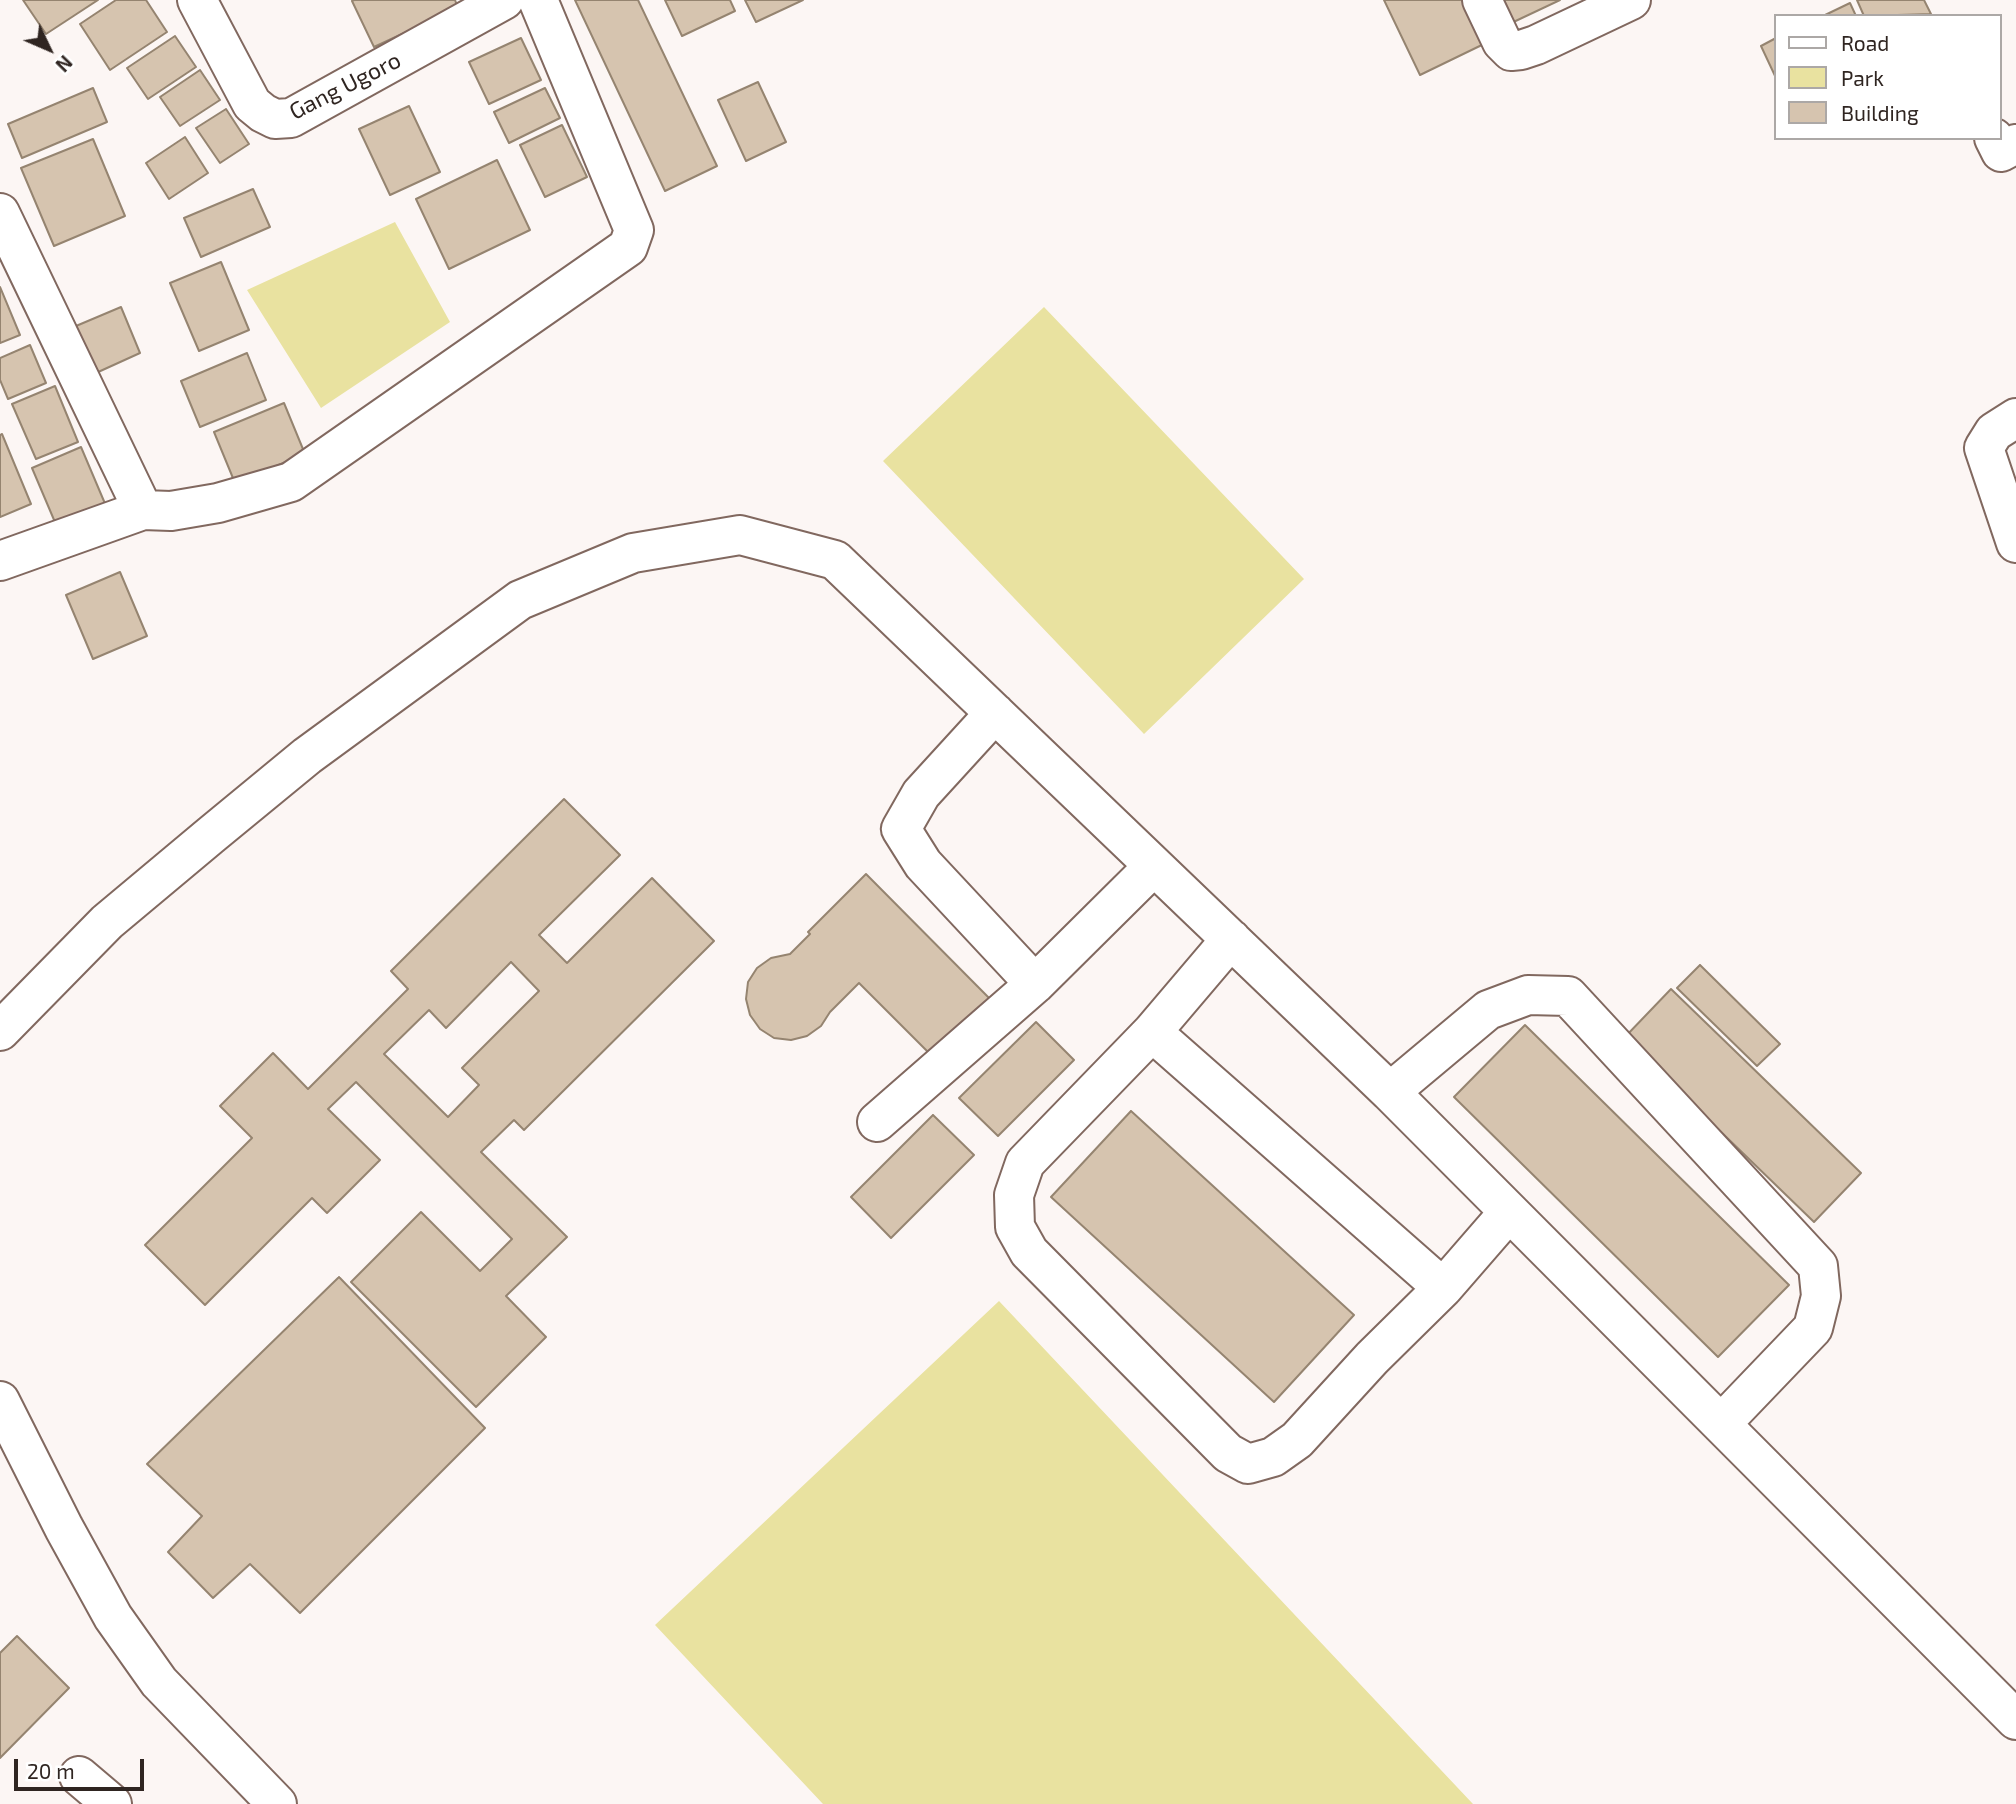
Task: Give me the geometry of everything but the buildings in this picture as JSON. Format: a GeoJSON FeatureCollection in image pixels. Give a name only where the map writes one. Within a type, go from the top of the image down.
{"type":"FeatureCollection","features":[{"type":"Feature","properties":{"kind":"street","name":"Gang Ugoro"},"geometry":{"type":"LineString","coordinates":[[197,0],[253,104],[263,114],[275,119],[291,118],[504,0]]}},
{"type":"Feature","properties":{"kind":"street"},"geometry":{"type":"LineString","coordinates":[[0,561],[144,510],[171,511],[218,503],[291,482],[628,247],[634,230],[538,0]]}},
{"type":"Feature","properties":{"kind":"street"},"geometry":{"type":"LineString","coordinates":[[1482,0],[1502,42],[1511,51],[1536,45],[1632,0]]}},
{"type":"Feature","properties":{"kind":"street"},"geometry":{"type":"LineString","coordinates":[[1995,140],[2001,152],[2016,144]]}},
{"type":"Feature","properties":{"kind":"street"},"geometry":{"type":"LineString","coordinates":[[0,213],[144,510]]}},
{"type":"Feature","properties":{"kind":"street"},"geometry":{"type":"LineString","coordinates":[[2016,418],[1994,432],[1984,448],[2016,543]]}},
{"type":"Feature","properties":{"kind":"street"},"geometry":{"type":"LineString","coordinates":[[0,1031],[107,922],[307,756],[520,600],[633,554],[740,535],[835,560],[1390,1092],[2016,1720]]}},
{"type":"Feature","properties":{"kind":"street"},"geometry":{"type":"LineString","coordinates":[[995,713],[921,794],[901,829],[923,864],[1035,984]]}},
{"type":"Feature","properties":{"kind":"street"},"geometry":{"type":"LineString","coordinates":[[877,1122],[1035,984],[1154,866]]}},
{"type":"Feature","properties":{"kind":"street"},"geometry":{"type":"LineString","coordinates":[[1231,939],[1152,1032],[1024,1163],[1014,1195],[1015,1227],[1029,1252],[1228,1453],[1248,1464],[1273,1457],[1297,1440],[1443,1288],[1509,1212]]}},
{"type":"Feature","properties":{"kind":"street"},"geometry":{"type":"LineString","coordinates":[[1390,1092],[1488,1010],[1528,995],[1568,996],[1818,1266],[1821,1296],[1813,1328],[1721,1424]]}},
{"type":"Feature","properties":{"kind":"street"},"geometry":{"type":"LineString","coordinates":[[1152,1032],[1443,1288]]}},
{"type":"Feature","properties":{"kind":"street"},"geometry":{"type":"LineString","coordinates":[[0,1401],[64,1528],[121,1628],[159,1682],[276,1804]]}},
{"type":"Feature","properties":{"kind":"street"},"geometry":{"type":"LineString","coordinates":[[79,1776],[111,1804]]}},
{"type":"Feature","properties":{"kind":"green space"},"geometry":{"type":"Polygon","coordinates":[[[395,222],[450,322],[321,408],[247,290],[395,222]]]}},
{"type":"Feature","properties":{"kind":"green space"},"geometry":{"type":"Polygon","coordinates":[[[1044,307],[1304,579],[1144,734],[883,461],[1044,307]]]}},
{"type":"Feature","properties":{"kind":"green space"},"geometry":{"type":"Polygon","coordinates":[[[999,1301],[1473,1804],[823,1804],[655,1625],[999,1301]]]}}]}
